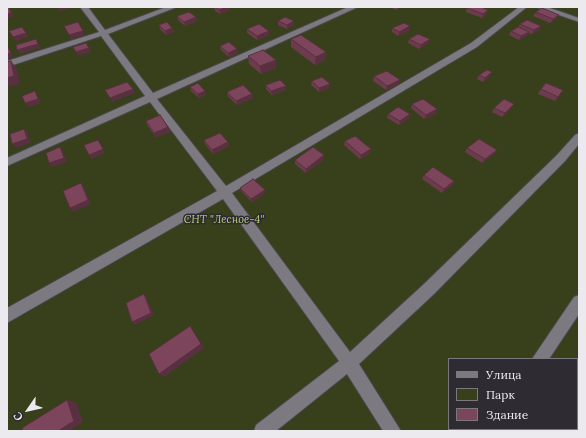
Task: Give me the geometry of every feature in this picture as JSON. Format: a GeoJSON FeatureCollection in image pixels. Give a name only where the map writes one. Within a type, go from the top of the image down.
{"type":"FeatureCollection","features":[{"type":"Feature","properties":{"kind":"street"},"geometry":{"type":"LineString","coordinates":[[84,7],[152,99],[224,191],[349,363],[393,431]]}},
{"type":"Feature","properties":{"kind":"street"},"geometry":{"type":"LineString","coordinates":[[7,64],[104,33],[173,7]]}},
{"type":"Feature","properties":{"kind":"street"},"geometry":{"type":"LineString","coordinates":[[7,162],[152,99],[354,7]]}},
{"type":"Feature","properties":{"kind":"street"},"geometry":{"type":"LineString","coordinates":[[7,316],[224,191],[281,160],[474,45],[523,7]]}},
{"type":"Feature","properties":{"kind":"street"},"geometry":{"type":"LineString","coordinates":[[540,7],[579,20]]}},
{"type":"Feature","properties":{"kind":"street"},"geometry":{"type":"LineString","coordinates":[[262,431],[349,363],[430,289],[561,158],[579,137]]}},
{"type":"Feature","properties":{"kind":"street"},"geometry":{"type":"LineString","coordinates":[[541,358],[579,302]]}},
{"type":"Feature","properties":{"kind":"green space","name":"СНТ \"Лесное-4\""},"geometry":{"type":"Polygon","coordinates":[[[7,7],[579,7],[579,431],[7,431],[7,7]]]}},
{"type":"Feature","properties":{"kind":"building"},"geometry":{"type":"Polygon","coordinates":[[[7,7],[9,7],[11,13],[7,14],[7,7]]]}},
{"type":"Feature","properties":{"kind":"building"},"geometry":{"type":"Polygon","coordinates":[[[215,7],[227,7],[219,10],[215,7]]]}},
{"type":"Feature","properties":{"kind":"building"},"geometry":{"type":"Polygon","coordinates":[[[481,7],[488,10],[483,14],[467,8],[481,7]]]}},
{"type":"Feature","properties":{"kind":"building"},"geometry":{"type":"Polygon","coordinates":[[[542,8],[559,15],[553,19],[536,12],[542,8]]]}},
{"type":"Feature","properties":{"kind":"building"},"geometry":{"type":"Polygon","coordinates":[[[189,12],[196,17],[184,22],[177,16],[189,12]]]}},
{"type":"Feature","properties":{"kind":"building"},"geometry":{"type":"Polygon","coordinates":[[[285,17],[294,21],[287,25],[278,21],[285,17]]]}},
{"type":"Feature","properties":{"kind":"building"},"geometry":{"type":"Polygon","coordinates":[[[527,20],[541,26],[534,30],[520,24],[527,20]]]}},
{"type":"Feature","properties":{"kind":"building"},"geometry":{"type":"Polygon","coordinates":[[[78,22],[83,31],[69,35],[64,26],[78,22]]]}},
{"type":"Feature","properties":{"kind":"building"},"geometry":{"type":"Polygon","coordinates":[[[167,22],[172,28],[165,31],[159,25],[167,22]]]}},
{"type":"Feature","properties":{"kind":"building"},"geometry":{"type":"Polygon","coordinates":[[[404,23],[410,26],[399,32],[392,28],[404,23]]]}},
{"type":"Feature","properties":{"kind":"building"},"geometry":{"type":"Polygon","coordinates":[[[259,24],[269,31],[257,36],[247,29],[259,24]]]}},
{"type":"Feature","properties":{"kind":"building"},"geometry":{"type":"Polygon","coordinates":[[[22,27],[26,33],[13,37],[9,31],[22,27]]]}},
{"type":"Feature","properties":{"kind":"building"},"geometry":{"type":"Polygon","coordinates":[[[518,27],[529,32],[521,36],[511,31],[518,27]]]}},
{"type":"Feature","properties":{"kind":"building"},"geometry":{"type":"Polygon","coordinates":[[[418,34],[430,39],[421,45],[409,39],[418,34]]]}},
{"type":"Feature","properties":{"kind":"building"},"geometry":{"type":"Polygon","coordinates":[[[301,35],[326,52],[316,57],[291,39],[301,35]]]}},
{"type":"Feature","properties":{"kind":"building"},"geometry":{"type":"Polygon","coordinates":[[[36,39],[38,44],[17,50],[16,45],[36,39]]]}},
{"type":"Feature","properties":{"kind":"building"},"geometry":{"type":"Polygon","coordinates":[[[229,42],[237,49],[228,53],[220,46],[229,42]]]}},
{"type":"Feature","properties":{"kind":"building"},"geometry":{"type":"Polygon","coordinates":[[[86,43],[89,48],[76,52],[73,47],[86,43]]]}},
{"type":"Feature","properties":{"kind":"building"},"geometry":{"type":"Polygon","coordinates":[[[8,47],[11,53],[7,54],[8,47]]]}},
{"type":"Feature","properties":{"kind":"building"},"geometry":{"type":"Polygon","coordinates":[[[263,50],[276,60],[260,66],[248,56],[263,50]]]}},
{"type":"Feature","properties":{"kind":"building"},"geometry":{"type":"Polygon","coordinates":[[[11,61],[14,76],[7,78],[7,62],[11,61]]]}},
{"type":"Feature","properties":{"kind":"building"},"geometry":{"type":"Polygon","coordinates":[[[487,70],[492,72],[485,78],[479,75],[487,70]]]}},
{"type":"Feature","properties":{"kind":"building"},"geometry":{"type":"Polygon","coordinates":[[[387,71],[400,80],[387,86],[374,76],[387,71]]]}},
{"type":"Feature","properties":{"kind":"building"},"geometry":{"type":"Polygon","coordinates":[[[322,77],[330,84],[319,88],[312,81],[322,77]]]}},
{"type":"Feature","properties":{"kind":"building"},"geometry":{"type":"Polygon","coordinates":[[[280,80],[286,86],[271,91],[266,85],[280,80]]]}},
{"type":"Feature","properties":{"kind":"building"},"geometry":{"type":"Polygon","coordinates":[[[127,82],[133,89],[110,98],[105,90],[127,82]]]}},
{"type":"Feature","properties":{"kind":"building"},"geometry":{"type":"Polygon","coordinates":[[[198,83],[205,91],[198,94],[190,87],[198,83]]]}},
{"type":"Feature","properties":{"kind":"building"},"geometry":{"type":"Polygon","coordinates":[[[546,83],[563,90],[558,97],[541,89],[546,83]]]}},
{"type":"Feature","properties":{"kind":"building"},"geometry":{"type":"Polygon","coordinates":[[[243,85],[252,94],[236,101],[227,92],[243,85]]]}},
{"type":"Feature","properties":{"kind":"building"},"geometry":{"type":"Polygon","coordinates":[[[35,91],[38,99],[25,103],[22,96],[35,91]]]}},
{"type":"Feature","properties":{"kind":"building"},"geometry":{"type":"Polygon","coordinates":[[[423,99],[437,109],[426,115],[412,104],[423,99]]]}},
{"type":"Feature","properties":{"kind":"building"},"geometry":{"type":"Polygon","coordinates":[[[504,99],[514,104],[505,113],[494,108],[504,99]]]}},
{"type":"Feature","properties":{"kind":"building"},"geometry":{"type":"Polygon","coordinates":[[[398,107],[410,114],[400,121],[388,114],[398,107]]]}},
{"type":"Feature","properties":{"kind":"building"},"geometry":{"type":"Polygon","coordinates":[[[160,115],[168,127],[154,133],[146,121],[160,115]]]}},
{"type":"Feature","properties":{"kind":"building"},"geometry":{"type":"Polygon","coordinates":[[[24,129],[27,139],[12,144],[10,134],[24,129]]]}},
{"type":"Feature","properties":{"kind":"building"},"geometry":{"type":"Polygon","coordinates":[[[220,133],[228,142],[212,150],[204,140],[220,133]]]}},
{"type":"Feature","properties":{"kind":"building"},"geometry":{"type":"Polygon","coordinates":[[[355,136],[371,149],[361,155],[345,141],[355,136]]]}},
{"type":"Feature","properties":{"kind":"building"},"geometry":{"type":"Polygon","coordinates":[[[479,139],[497,150],[485,159],[467,148],[479,139]]]}},
{"type":"Feature","properties":{"kind":"building"},"geometry":{"type":"Polygon","coordinates":[[[98,140],[103,149],[89,155],[84,145],[98,140]]]}},
{"type":"Feature","properties":{"kind":"building"},"geometry":{"type":"Polygon","coordinates":[[[60,147],[64,158],[49,163],[46,153],[60,147]]]}},
{"type":"Feature","properties":{"kind":"building"},"geometry":{"type":"Polygon","coordinates":[[[313,147],[324,155],[306,169],[295,160],[313,147]]]}},
{"type":"Feature","properties":{"kind":"building"},"geometry":{"type":"Polygon","coordinates":[[[433,167],[454,181],[444,189],[424,175],[433,167]]]}},
{"type":"Feature","properties":{"kind":"building"},"geometry":{"type":"Polygon","coordinates":[[[253,179],[265,190],[251,199],[240,188],[253,179]]]}},
{"type":"Feature","properties":{"kind":"building"},"geometry":{"type":"Polygon","coordinates":[[[81,183],[88,200],[70,208],[63,191],[81,183]]]}},
{"type":"Feature","properties":{"kind":"building"},"geometry":{"type":"Polygon","coordinates":[[[144,294],[151,313],[132,322],[126,303],[144,294]]]}},
{"type":"Feature","properties":{"kind":"building"},"geometry":{"type":"Polygon","coordinates":[[[190,326],[201,344],[159,374],[149,354],[190,326]]]}},
{"type":"Feature","properties":{"kind":"building"},"geometry":{"type":"Polygon","coordinates":[[[67,400],[74,421],[58,431],[23,431],[22,428],[67,400]]]}}]}
